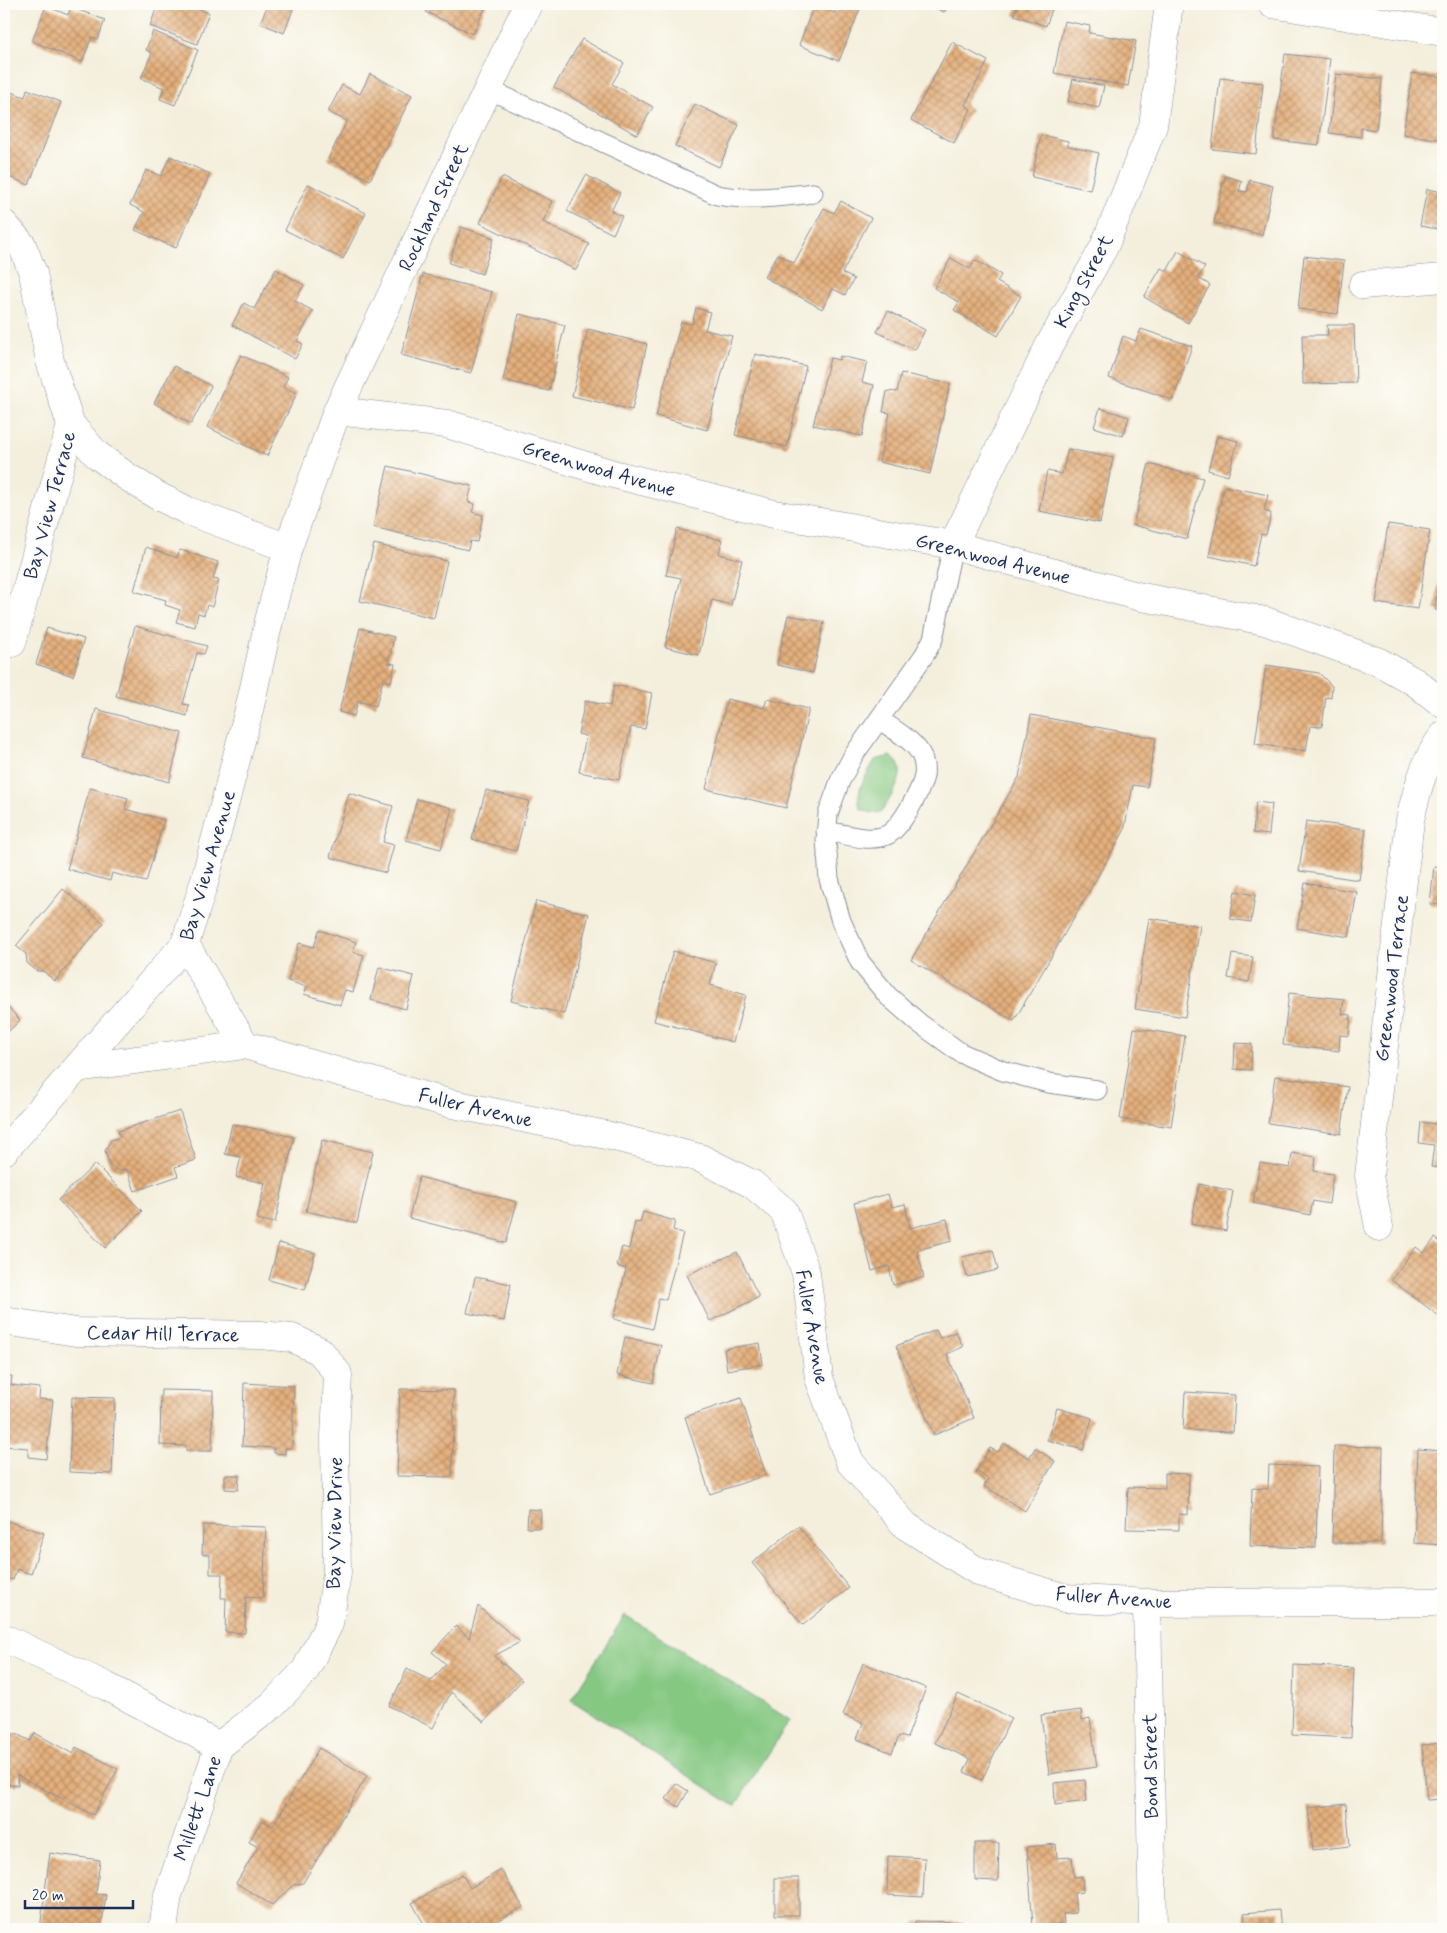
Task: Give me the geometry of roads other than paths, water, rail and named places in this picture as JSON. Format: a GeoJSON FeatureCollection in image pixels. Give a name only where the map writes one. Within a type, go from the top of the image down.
{"type":"FeatureCollection","features":[{"type":"Feature","properties":{"kind":"street","name":"Rockland Street"},"geometry":{"type":"LineString","coordinates":[[337,411],[528,4]]}},
{"type":"Feature","properties":{"kind":"street","name":"King Street"},"geometry":{"type":"LineString","coordinates":[[954,545],[1049,346],[1104,247],[1153,126],[1169,4]]}},
{"type":"Feature","properties":{"kind":"street"},"geometry":{"type":"LineString","coordinates":[[1272,4],[1443,32]]}},
{"type":"Feature","properties":{"kind":"street"},"geometry":{"type":"LineString","coordinates":[[4,224],[22,245],[32,273],[50,361],[71,425],[96,454],[156,495],[188,511],[288,548],[337,411]]}},
{"type":"Feature","properties":{"kind":"street"},"geometry":{"type":"LineString","coordinates":[[1363,285],[1443,278]]}},
{"type":"Feature","properties":{"kind":"street","name":"Greenwood Avenue"},"geometry":{"type":"LineString","coordinates":[[337,411],[446,424],[613,474],[774,514],[954,545],[1137,596],[1265,620],[1379,662],[1415,682],[1443,704]]}},
{"type":"Feature","properties":{"kind":"street","name":"Bay View Terrace"},"geometry":{"type":"LineString","coordinates":[[12,643],[71,425]]}},
{"type":"Feature","properties":{"kind":"street","name":"Bay View Avenue"},"geometry":{"type":"LineString","coordinates":[[4,1151],[185,944],[204,883],[288,548]]}},
{"type":"Feature","properties":{"kind":"street","name":"Greenwood Terrace"},"geometry":{"type":"LineString","coordinates":[[1379,1227],[1369,1176],[1410,820],[1419,782],[1433,750],[1443,736]]}},
{"type":"Feature","properties":{"kind":"street"},"geometry":{"type":"LineString","coordinates":[[185,944],[245,1045]]}},
{"type":"Feature","properties":{"kind":"street","name":"Fuller Avenue"},"geometry":{"type":"LineString","coordinates":[[77,1068],[245,1045],[448,1103],[606,1135],[700,1158],[752,1184],[784,1211],[806,1273],[819,1378],[850,1462],[906,1526],[979,1572],[1065,1598],[1147,1603],[1443,1602]]}},
{"type":"Feature","properties":{"kind":"street","name":"Cedar Hill Terrace"},"geometry":{"type":"LineString","coordinates":[[4,1321],[76,1332],[260,1335],[292,1338],[320,1351]]}},
{"type":"Feature","properties":{"kind":"street","name":"Bay View Drive"},"geometry":{"type":"LineString","coordinates":[[219,1746],[271,1706],[305,1671],[329,1624],[337,1573],[335,1437],[338,1374],[320,1351]]}},
{"type":"Feature","properties":{"kind":"street","name":"Bond Street"},"geometry":{"type":"LineString","coordinates":[[1147,1603],[1153,1929]]}},
{"type":"Feature","properties":{"kind":"street"},"geometry":{"type":"LineString","coordinates":[[4,1638],[106,1686],[219,1746]]}},
{"type":"Feature","properties":{"kind":"street","name":"Millett Lane"},"geometry":{"type":"LineString","coordinates":[[163,1929],[168,1895],[219,1746]]}},
{"type":"Feature","properties":{"kind":"lane"},"geometry":{"type":"LineString","coordinates":[[488,89],[717,195],[740,199],[771,199],[813,193]]}},
{"type":"Feature","properties":{"kind":"lane"},"geometry":{"type":"LineString","coordinates":[[954,545],[933,639],[925,654],[852,756],[840,780],[828,814],[826,830],[829,879],[841,921],[860,962],[888,996],[919,1023],[961,1053],[1003,1071],[1049,1083],[1097,1090]]}},
{"type":"Feature","properties":{"kind":"lane"},"geometry":{"type":"LineString","coordinates":[[826,830],[870,838],[888,834],[900,824],[920,787],[925,774],[922,757],[911,744],[879,719]]}}]}
